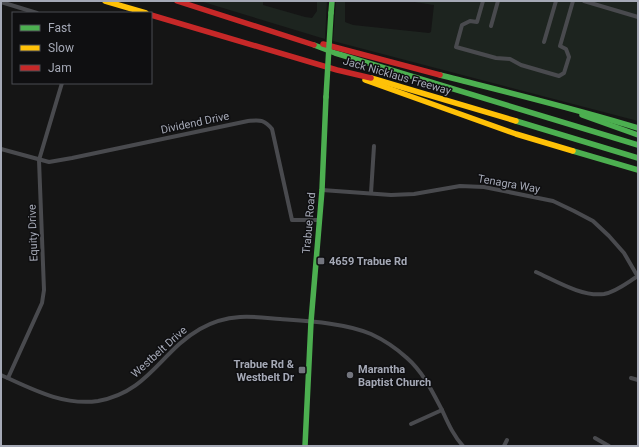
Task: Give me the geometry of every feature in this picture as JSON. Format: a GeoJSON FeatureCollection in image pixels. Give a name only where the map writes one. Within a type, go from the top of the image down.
{"type":"FeatureCollection","features":[{"type":"Feature","properties":{"kind":"main road"},"geometry":{"type":"LineString","coordinates":[[105,1],[143,12]]}},
{"type":"Feature","properties":{"kind":"main road","name":"Jack Nicklaus Freeway"},"geometry":{"type":"LineString","coordinates":[[177,1],[299,39],[335,53],[638,145]]}},
{"type":"Feature","properties":{"kind":"main road","name":"Trabue Road"},"geometry":{"type":"LineString","coordinates":[[305,446],[311,322],[322,190],[332,1]]}},
{"type":"Feature","properties":{"kind":"main road","name":"Jack Nicklaus Freeway"},"geometry":{"type":"LineString","coordinates":[[152,15],[337,70],[377,79],[638,158]]}},
{"type":"Feature","properties":{"kind":"main road"},"geometry":{"type":"LineString","coordinates":[[299,39],[337,47],[569,109],[593,114],[638,128]]}},
{"type":"Feature","properties":{"kind":"main road"},"geometry":{"type":"LineString","coordinates":[[337,70],[516,134],[638,170]]}},
{"type":"Feature","properties":{"kind":"main road"},"geometry":{"type":"LineString","coordinates":[[569,109],[591,119],[638,134]]}},
{"type":"Feature","properties":{"kind":"main road"},"geometry":{"type":"LineString","coordinates":[[618,164],[638,174]]}},
{"type":"Feature","properties":{"kind":"street"},"geometry":{"type":"LineString","coordinates":[[483,1],[477,22],[467,22],[462,25],[456,47],[496,58],[510,59],[521,65],[562,76],[569,57],[566,49],[560,46],[573,1]]}},
{"type":"Feature","properties":{"kind":"street"},"geometry":{"type":"LineString","coordinates":[[491,26],[498,1]]}},
{"type":"Feature","properties":{"kind":"street"},"geometry":{"type":"LineString","coordinates":[[544,42],[556,1]]}},
{"type":"Feature","properties":{"kind":"street"},"geometry":{"type":"LineString","coordinates":[[584,1],[638,17]]}},
{"type":"Feature","properties":{"kind":"street"},"geometry":{"type":"LineString","coordinates":[[1,2],[34,12]]}},
{"type":"Feature","properties":{"kind":"street","name":"Equity Drive"},"geometry":{"type":"LineString","coordinates":[[8,378],[42,303],[44,290],[39,160],[62,84]]}},
{"type":"Feature","properties":{"kind":"street","name":"Dividend Drive"},"geometry":{"type":"LineString","coordinates":[[1,149],[49,162],[259,120],[266,122],[272,129],[292,220],[320,220]]}},
{"type":"Feature","properties":{"kind":"street"},"geometry":{"type":"LineString","coordinates":[[371,193],[374,146]]}},
{"type":"Feature","properties":{"kind":"street","name":"Tenagra Way"},"geometry":{"type":"LineString","coordinates":[[322,190],[414,194],[460,186],[484,187],[553,201],[574,210],[593,222],[609,236],[624,253],[638,276]]}},
{"type":"Feature","properties":{"kind":"street"},"geometry":{"type":"LineString","coordinates":[[536,272],[575,289],[594,294],[605,294],[613,291],[638,276]]}},
{"type":"Feature","properties":{"kind":"street","name":"Westbelt Drive"},"geometry":{"type":"LineString","coordinates":[[1,375],[44,394],[64,400],[79,402],[98,401],[121,394],[136,385],[150,375],[191,335],[205,326],[219,321],[240,317],[254,317],[334,325],[371,334],[395,348],[408,358],[424,377],[442,410],[453,435],[463,446]]}},
{"type":"Feature","properties":{"kind":"street"},"geometry":{"type":"LineString","coordinates":[[631,378],[638,380]]}},
{"type":"Feature","properties":{"kind":"street"},"geometry":{"type":"LineString","coordinates":[[411,424],[442,410]]}},
{"type":"Feature","properties":{"kind":"street"},"geometry":{"type":"LineString","coordinates":[[595,438],[609,446]]}},
{"type":"Feature","properties":{"kind":"street"},"geometry":{"type":"LineString","coordinates":[[504,446],[507,440]]}},
{"type":"Feature","properties":{"kind":"shaded area"},"geometry":{"type":"Polygon","coordinates":[[[200,1],[263,1],[263,5],[312,18],[317,11],[317,1],[327,1],[325,39],[200,1]]]}},
{"type":"Feature","properties":{"kind":"shaded area"},"geometry":{"type":"Polygon","coordinates":[[[336,1],[345,1],[345,22],[353,25],[429,33],[431,32],[434,5],[408,1],[638,1],[638,121],[333,41],[336,1]]]}},
{"type":"Feature","properties":{"kind":"traffic: fast"},"geometry":{"type":"LineString","coordinates":[[331,13],[332,1]]}},
{"type":"Feature","properties":{"kind":"traffic: fast"},"geometry":{"type":"LineString","coordinates":[[326,97],[331,13]]}},
{"type":"Feature","properties":{"kind":"traffic: fast"},"geometry":{"type":"LineString","coordinates":[[314,45],[335,53],[638,145]]}},
{"type":"Feature","properties":{"kind":"traffic: fast"},"geometry":{"type":"LineString","coordinates":[[440,75],[638,128]]}},
{"type":"Feature","properties":{"kind":"traffic: fast"},"geometry":{"type":"LineString","coordinates":[[305,446],[311,322],[322,190],[326,97]]}},
{"type":"Feature","properties":{"kind":"traffic: fast"},"geometry":{"type":"LineString","coordinates":[[582,115],[638,135]]}},
{"type":"Feature","properties":{"kind":"traffic: fast"},"geometry":{"type":"LineString","coordinates":[[516,121],[638,158]]}},
{"type":"Feature","properties":{"kind":"traffic: fast"},"geometry":{"type":"LineString","coordinates":[[573,151],[638,170]]}},
{"type":"Feature","properties":{"kind":"traffic: slow"},"geometry":{"type":"LineString","coordinates":[[105,1],[143,12]]}},
{"type":"Feature","properties":{"kind":"traffic: slow"},"geometry":{"type":"LineString","coordinates":[[371,78],[516,121]]}},
{"type":"Feature","properties":{"kind":"traffic: slow"},"geometry":{"type":"LineString","coordinates":[[365,80],[516,134],[573,151]]}},
{"type":"Feature","properties":{"kind":"traffic: jam"},"geometry":{"type":"LineString","coordinates":[[177,1],[314,45]]}},
{"type":"Feature","properties":{"kind":"traffic: jam"},"geometry":{"type":"LineString","coordinates":[[152,15],[337,70],[371,78]]}},
{"type":"Feature","properties":{"kind":"traffic: jam"},"geometry":{"type":"LineString","coordinates":[[323,44],[440,75]]}},
{"type":"Feature","properties":{"kind":"place","name":"4659 Trabue Rd"},"geometry":{"type":"Point","coordinates":[321,261]}},
{"type":"Feature","properties":{"kind":"place","name":"Trabue Rd & Westbelt Dr"},"geometry":{"type":"Point","coordinates":[302,370]}},
{"type":"Feature","properties":{"kind":"place","name":"Marantha Baptist Church"},"geometry":{"type":"Point","coordinates":[350,375]}}]}
